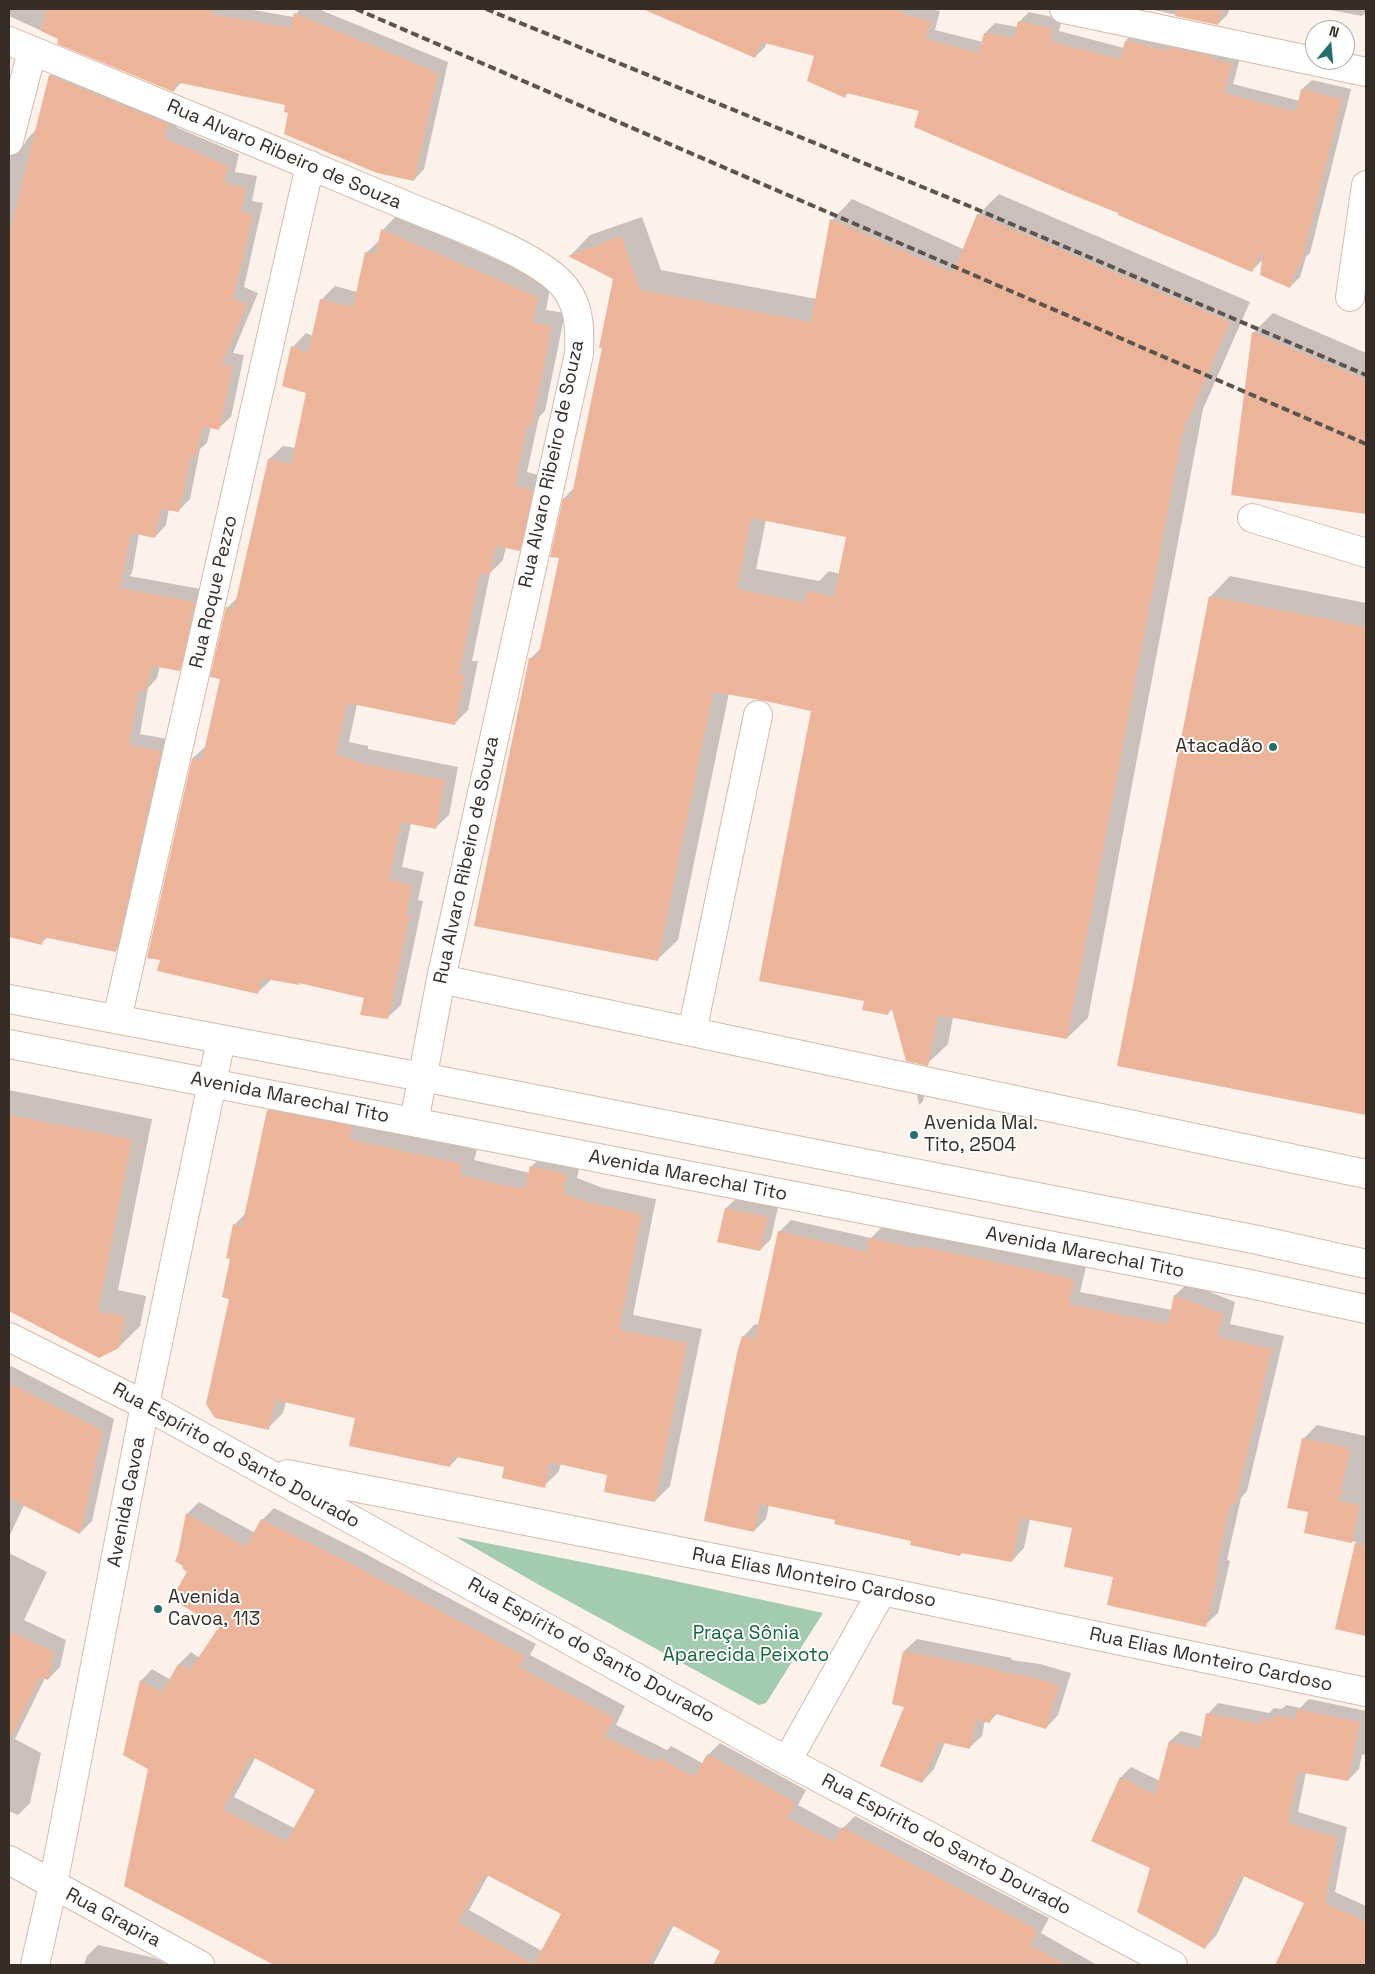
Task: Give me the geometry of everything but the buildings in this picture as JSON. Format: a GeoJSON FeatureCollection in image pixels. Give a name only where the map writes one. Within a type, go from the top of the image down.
{"type":"FeatureCollection","features":[{"type":"Feature","properties":{"kind":"street"},"geometry":{"type":"LineString","coordinates":[[1064,9],[1366,72]]}},
{"type":"Feature","properties":{"kind":"street"},"geometry":{"type":"LineString","coordinates":[[9,141],[20,46]]}},
{"type":"Feature","properties":{"kind":"street","name":"Rua Alvaro Ribeiro de Souza"},"geometry":{"type":"LineString","coordinates":[[20,46],[506,248],[544,267],[566,288],[575,307],[580,328],[579,354],[441,979],[414,1122]]}},
{"type":"Feature","properties":{"kind":"street","name":"Rua Roque Pezzo"},"geometry":{"type":"LineString","coordinates":[[117,1019],[310,165]]}},
{"type":"Feature","properties":{"kind":"street"},"geometry":{"type":"LineString","coordinates":[[1350,297],[1366,185]]}},
{"type":"Feature","properties":{"kind":"street"},"geometry":{"type":"LineString","coordinates":[[1252,518],[1366,553]]}},
{"type":"Feature","properties":{"kind":"street"},"geometry":{"type":"LineString","coordinates":[[692,1032],[758,715]]}},
{"type":"Feature","properties":{"kind":"street"},"geometry":{"type":"LineString","coordinates":[[441,979],[1366,1174]]}},
{"type":"Feature","properties":{"kind":"street"},"geometry":{"type":"LineString","coordinates":[[9,999],[422,1077],[1258,1240],[1366,1264]]}},
{"type":"Feature","properties":{"kind":"street","name":"Avenida Cavoa"},"geometry":{"type":"LineString","coordinates":[[34,1965],[53,1885],[146,1405],[221,1040]]}},
{"type":"Feature","properties":{"kind":"street","name":"Avenida Marechal Tito"},"geometry":{"type":"LineString","coordinates":[[9,1044],[1250,1284],[1366,1309]]}},
{"type":"Feature","properties":{"kind":"street","name":"Rua Espírito do Santo Dourado"},"geometry":{"type":"LineString","coordinates":[[9,1338],[146,1405],[787,1760],[1173,1965]]}},
{"type":"Feature","properties":{"kind":"street","name":"Rua Elias Monteiro Cardoso"},"geometry":{"type":"LineString","coordinates":[[261,1468],[882,1591],[1366,1692]]}},
{"type":"Feature","properties":{"kind":"street"},"geometry":{"type":"LineString","coordinates":[[787,1760],[882,1591]]}},
{"type":"Feature","properties":{"kind":"street","name":"Rua Grapira"},"geometry":{"type":"LineString","coordinates":[[9,1860],[200,1965]]}},
{"type":"Feature","properties":{"kind":"green space","name":"Praça Sônia Aparecida Peixoto"},"geometry":{"type":"Polygon","coordinates":[[[456,1537],[647,1575],[823,1613],[766,1703],[759,1705],[541,1586],[456,1537]]]}},
{"type":"Feature","properties":{"kind":"railway"},"geometry":{"type":"LineString","coordinates":[[356,9],[1366,444]]}},
{"type":"Feature","properties":{"kind":"railway"},"geometry":{"type":"LineString","coordinates":[[486,9],[969,206],[1366,375]]}},
{"type":"Feature","properties":{"kind":"place","name":"Atacadão"},"geometry":{"type":"Point","coordinates":[1273,747]}},
{"type":"Feature","properties":{"kind":"place","name":"Avenida Mal. Tito, 2504"},"geometry":{"type":"Point","coordinates":[914,1135]}},
{"type":"Feature","properties":{"kind":"place","name":"Avenida Cavoa, 113"},"geometry":{"type":"Point","coordinates":[158,1609]}}]}
